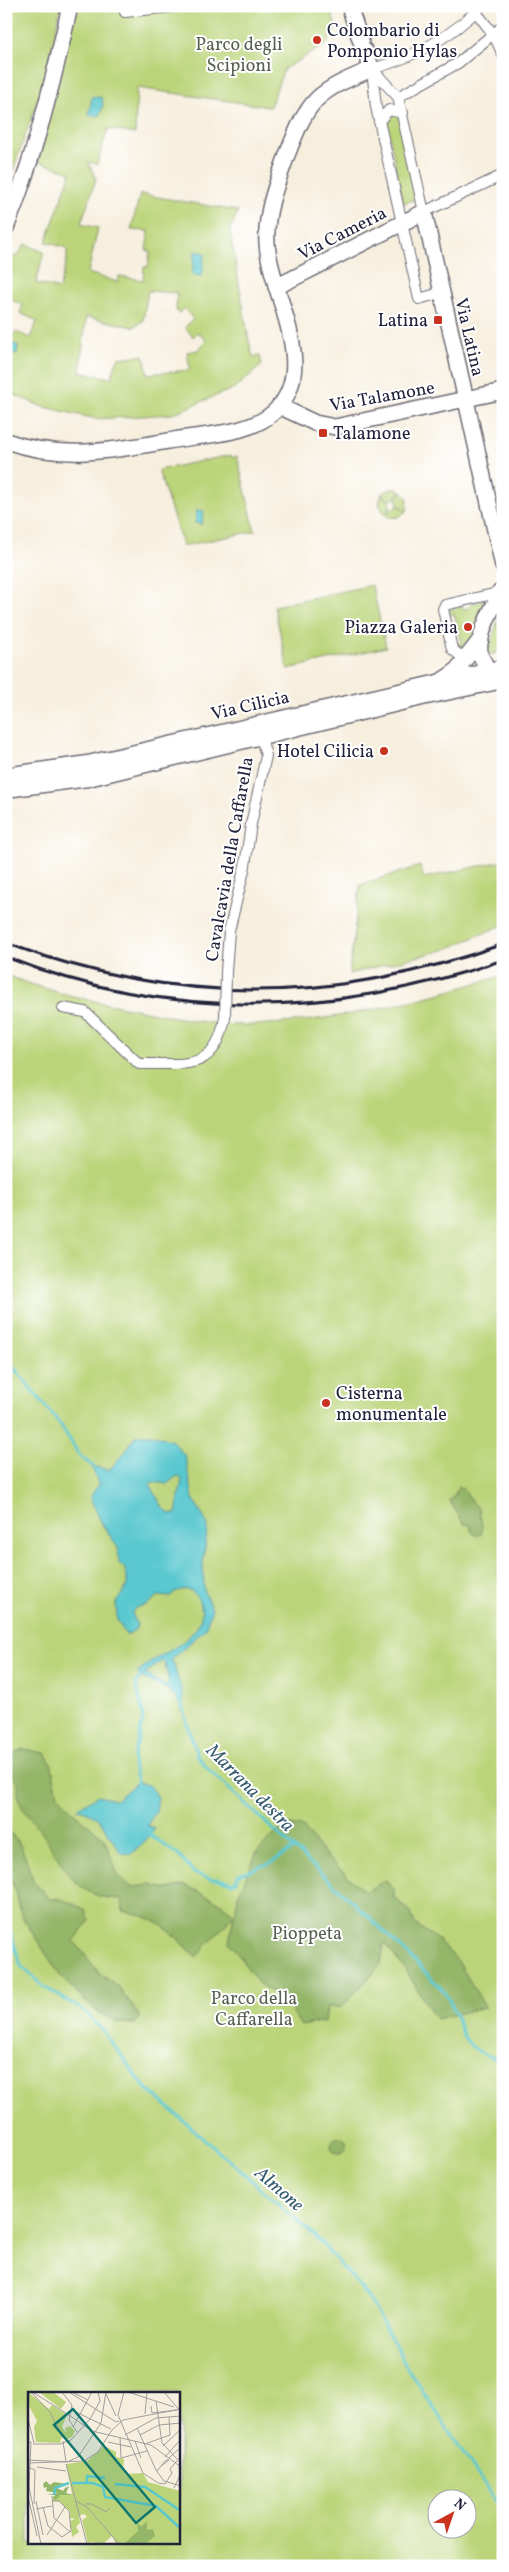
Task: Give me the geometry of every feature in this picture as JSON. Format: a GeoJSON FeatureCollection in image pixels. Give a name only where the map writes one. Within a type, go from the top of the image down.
{"type":"FeatureCollection","features":[{"type":"Feature","properties":{"kind":"main road","name":"Via Cilicia"},"geometry":{"type":"LineString","coordinates":[[6,776],[88,764],[440,682],[498,675]]}},
{"type":"Feature","properties":{"kind":"main road","name":"Via Cilicia"},"geometry":{"type":"LineString","coordinates":[[6,789],[88,778],[498,675]]}},
{"type":"Feature","properties":{"kind":"street"},"geometry":{"type":"LineString","coordinates":[[6,228],[26,175],[44,115],[70,6]]}},
{"type":"Feature","properties":{"kind":"street"},"geometry":{"type":"LineString","coordinates":[[125,12],[182,6]]}},
{"type":"Feature","properties":{"kind":"street"},"geometry":{"type":"LineString","coordinates":[[349,6],[372,69]]}},
{"type":"Feature","properties":{"kind":"street"},"geometry":{"type":"LineString","coordinates":[[6,441],[30,448],[62,453],[115,450],[238,429],[263,420],[279,406],[293,377],[294,361],[291,341],[267,244],[270,209],[276,186],[304,114],[312,102],[333,86],[372,69],[420,52],[450,33],[478,9],[494,35],[503,55]]}},
{"type":"Feature","properties":{"kind":"street"},"geometry":{"type":"LineString","coordinates":[[398,97],[458,63],[503,26]]}},
{"type":"Feature","properties":{"kind":"street","name":"Via Latina"},"geometry":{"type":"LineString","coordinates":[[372,69],[398,97],[403,113],[440,293],[503,566]]}},
{"type":"Feature","properties":{"kind":"street","name":"Via Latina"},"geometry":{"type":"LineString","coordinates":[[372,69],[379,121],[419,299],[440,293]]}},
{"type":"Feature","properties":{"kind":"street"},"geometry":{"type":"LineString","coordinates":[[379,121],[389,110],[403,113]]}},
{"type":"Feature","properties":{"kind":"street"},"geometry":{"type":"LineString","coordinates":[[424,212],[503,175]]}},
{"type":"Feature","properties":{"kind":"street","name":"Via Cameria"},"geometry":{"type":"LineString","coordinates":[[276,286],[424,212]]}},
{"type":"Feature","properties":{"kind":"street","name":"Via Talamone"},"geometry":{"type":"LineString","coordinates":[[279,406],[315,423],[335,427],[503,391]]}},
{"type":"Feature","properties":{"kind":"street"},"geometry":{"type":"LineString","coordinates":[[469,657],[458,654],[452,649],[443,609],[445,605],[492,594],[503,586]]}},
{"type":"Feature","properties":{"kind":"street"},"geometry":{"type":"LineString","coordinates":[[498,675],[480,651],[481,639],[491,610],[503,591]]}},
{"type":"Feature","properties":{"kind":"street"},"geometry":{"type":"LineString","coordinates":[[440,682],[455,672],[469,657],[481,639]]}},
{"type":"Feature","properties":{"kind":"street","name":"Cavalcavia della Caffarella"},"geometry":{"type":"LineString","coordinates":[[63,1008],[85,1012],[139,1064],[189,1062],[206,1057],[219,1042],[225,1018],[229,931],[245,866],[251,824],[266,756],[261,736]]}},
{"type":"Feature","properties":{"kind":"green space"},"geometry":{"type":"Polygon","coordinates":[[[6,6],[61,6],[45,79],[6,190],[6,6]]]}},
{"type":"Feature","properties":{"kind":"green space","name":"Parco degli Scipioni"},"geometry":{"type":"Polygon","coordinates":[[[76,6],[330,6],[336,28],[327,44],[284,69],[270,107],[137,88],[135,134],[108,129],[97,164],[88,162],[96,179],[81,224],[98,228],[88,273],[117,282],[119,276],[143,280],[144,267],[148,267],[150,251],[146,250],[149,231],[131,230],[140,194],[238,211],[230,231],[249,341],[253,357],[260,356],[262,365],[235,388],[172,414],[97,419],[40,406],[6,391],[6,333],[13,335],[16,332],[31,338],[37,321],[20,313],[23,305],[6,298],[6,254],[17,257],[25,244],[44,252],[36,283],[59,289],[67,259],[67,248],[46,242],[71,172],[36,161],[76,6]],[[148,291],[143,321],[134,327],[86,317],[80,372],[111,378],[118,358],[144,355],[148,374],[190,370],[187,352],[198,350],[206,341],[198,332],[193,337],[185,327],[193,319],[184,308],[179,313],[176,311],[177,293],[148,291]]]}},
{"type":"Feature","properties":{"kind":"green space"},"geometry":{"type":"Polygon","coordinates":[[[391,114],[399,114],[417,199],[403,203],[386,119],[391,114]]]}},
{"type":"Feature","properties":{"kind":"green space"},"geometry":{"type":"Polygon","coordinates":[[[231,455],[232,458],[237,456],[255,531],[183,546],[158,470],[231,455]]]}},
{"type":"Feature","properties":{"kind":"green space"},"geometry":{"type":"Polygon","coordinates":[[[393,488],[401,490],[396,498],[389,500],[381,494],[393,488]]]}},
{"type":"Feature","properties":{"kind":"green space"},"geometry":{"type":"Polygon","coordinates":[[[402,491],[408,499],[407,511],[398,505],[397,499],[402,491]]]}},
{"type":"Feature","properties":{"kind":"green space"},"geometry":{"type":"Polygon","coordinates":[[[381,495],[389,500],[390,507],[385,515],[379,504],[381,495]]]}},
{"type":"Feature","properties":{"kind":"green space"},"geometry":{"type":"Polygon","coordinates":[[[398,506],[406,511],[397,517],[386,516],[391,508],[398,506]]]}},
{"type":"Feature","properties":{"kind":"green space"},"geometry":{"type":"Polygon","coordinates":[[[372,585],[386,647],[288,669],[274,606],[372,585]]]}},
{"type":"Feature","properties":{"kind":"green space"},"geometry":{"type":"Polygon","coordinates":[[[485,600],[471,643],[463,652],[455,645],[462,643],[454,614],[448,615],[448,610],[462,606],[463,609],[471,607],[470,604],[485,600]]]}},
{"type":"Feature","properties":{"kind":"green space"},"geometry":{"type":"Polygon","coordinates":[[[503,604],[503,650],[490,655],[488,652],[503,604]]]}},
{"type":"Feature","properties":{"kind":"green space"},"geometry":{"type":"Polygon","coordinates":[[[503,861],[503,925],[444,950],[349,974],[360,885],[420,866],[424,878],[503,861]]]}},
{"type":"Feature","properties":{"kind":"green space","name":"Parco della Caffarella"},"geometry":{"type":"Polygon","coordinates":[[[6,975],[57,992],[109,1004],[195,1021],[246,1025],[311,1020],[375,1009],[501,976],[503,981],[503,1558],[498,1567],[503,1623],[503,2566],[6,2566],[6,975]]]}},
{"type":"Feature","properties":{"kind":"green space"},"geometry":{"type":"Polygon","coordinates":[[[459,1486],[480,1509],[482,1531],[477,1536],[471,1531],[471,1525],[464,1524],[449,1500],[454,1496],[459,1486]]]}},
{"type":"Feature","properties":{"kind":"green space","name":"Pioppeta"},"geometry":{"type":"Polygon","coordinates":[[[23,1749],[45,1753],[51,1763],[58,1795],[73,1812],[104,1838],[118,1875],[131,1887],[151,1885],[168,1889],[185,1885],[217,1901],[235,1914],[238,1896],[257,1852],[285,1824],[303,1827],[327,1857],[365,1892],[386,1880],[394,1889],[394,1898],[410,1911],[415,1924],[439,1941],[458,1961],[485,2007],[436,2019],[404,1968],[384,1943],[381,1964],[342,2007],[327,2007],[325,2021],[301,2026],[284,2000],[259,1984],[229,1942],[234,1915],[196,1957],[164,1927],[135,1913],[123,1911],[122,1899],[106,1898],[82,1888],[66,1870],[18,1799],[18,1782],[6,1770],[6,1760],[11,1754],[23,1749]]]}},
{"type":"Feature","properties":{"kind":"green space"},"geometry":{"type":"Polygon","coordinates":[[[6,1827],[21,1846],[34,1882],[50,1899],[61,1899],[85,1909],[89,1921],[74,1941],[100,1974],[119,1987],[140,2017],[134,2024],[118,2023],[96,2011],[61,1977],[21,1915],[16,1891],[6,1869],[6,1827]]]}},
{"type":"Feature","properties":{"kind":"green space"},"geometry":{"type":"Polygon","coordinates":[[[336,2137],[342,2137],[347,2142],[345,2151],[336,2153],[331,2148],[331,2142],[336,2137]]]}},
{"type":"Feature","properties":{"kind":"water"},"geometry":{"type":"Polygon","coordinates":[[[92,96],[102,98],[103,106],[99,116],[89,115],[92,96]]]}},
{"type":"Feature","properties":{"kind":"water"},"geometry":{"type":"Polygon","coordinates":[[[195,251],[205,253],[202,276],[192,275],[195,251]]]}},
{"type":"Feature","properties":{"kind":"water"},"geometry":{"type":"Polygon","coordinates":[[[7,340],[18,346],[17,354],[7,352],[7,340]]]}},
{"type":"Feature","properties":{"kind":"water"},"geometry":{"type":"Polygon","coordinates":[[[197,510],[204,511],[202,524],[195,523],[197,510]]]}},
{"type":"Feature","properties":{"kind":"water"},"geometry":{"type":"Polygon","coordinates":[[[136,1435],[155,1435],[172,1441],[185,1456],[193,1498],[208,1525],[203,1560],[204,1592],[212,1609],[205,1629],[172,1659],[184,1698],[182,1707],[169,1690],[140,1677],[138,1672],[179,1645],[197,1628],[201,1618],[201,1606],[196,1595],[191,1591],[182,1590],[170,1597],[158,1596],[147,1605],[135,1608],[132,1613],[137,1625],[135,1630],[126,1635],[117,1620],[116,1603],[127,1586],[127,1577],[125,1569],[119,1563],[118,1548],[102,1524],[90,1498],[98,1484],[92,1466],[109,1470],[125,1452],[136,1435]],[[177,1476],[167,1484],[152,1482],[150,1484],[163,1508],[171,1514],[176,1514],[182,1479],[177,1476]],[[162,1661],[145,1674],[166,1686],[169,1683],[165,1664],[162,1661]]]}},
{"type":"Feature","properties":{"kind":"water"},"geometry":{"type":"Polygon","coordinates":[[[137,1782],[148,1785],[158,1797],[156,1812],[147,1825],[155,1829],[142,1845],[131,1854],[122,1853],[99,1820],[86,1811],[77,1809],[98,1795],[116,1800],[137,1782]]]}},
{"type":"Feature","properties":{"kind":"waterway","name":"Marrana destra"},"geometry":{"type":"LineString","coordinates":[[6,1358],[60,1424],[80,1456],[94,1467]]}},
{"type":"Feature","properties":{"kind":"waterway"},"geometry":{"type":"LineString","coordinates":[[137,1782],[133,1764],[143,1719],[136,1685],[141,1675]]}},
{"type":"Feature","properties":{"kind":"waterway","name":"Marrana destra"},"geometry":{"type":"LineString","coordinates":[[181,1703],[197,1756],[209,1770],[354,1903],[438,1985],[448,1997],[465,2039],[473,2047],[485,2055],[503,2061]]}},
{"type":"Feature","properties":{"kind":"waterway"},"geometry":{"type":"LineString","coordinates":[[149,1834],[178,1855],[194,1873],[232,1883],[236,1881],[238,1875],[273,1862],[293,1849]]}},
{"type":"Feature","properties":{"kind":"waterway","name":"Almone"},"geometry":{"type":"LineString","coordinates":[[6,1918],[21,1966],[44,1987],[83,2010],[103,2031],[143,2085],[315,2236],[367,2295],[410,2372],[503,2513]]}},
{"type":"Feature","properties":{"kind":"railway"},"geometry":{"type":"LineString","coordinates":[[6,943],[69,964],[131,978],[193,987],[254,990],[316,987],[377,978],[440,964],[503,944]]}},
{"type":"Feature","properties":{"kind":"railway"},"geometry":{"type":"LineString","coordinates":[[6,957],[68,978],[130,993],[192,1002],[254,1004],[316,1001],[379,993],[441,979],[503,960]]}},
{"type":"Feature","properties":{"kind":"place","name":"Colombario di Pomponio Hylas"},"geometry":{"type":"Point","coordinates":[317,40]}},
{"type":"Feature","properties":{"kind":"place","name":"Latina"},"geometry":{"type":"Point","coordinates":[438,320]}},
{"type":"Feature","properties":{"kind":"place","name":"Talamone"},"geometry":{"type":"Point","coordinates":[323,433]}},
{"type":"Feature","properties":{"kind":"place","name":"Piazza Galeria"},"geometry":{"type":"Point","coordinates":[468,627]}},
{"type":"Feature","properties":{"kind":"place","name":"Hotel Cilicia"},"geometry":{"type":"Point","coordinates":[384,751]}},
{"type":"Feature","properties":{"kind":"place","name":"Cisterna monumentale"},"geometry":{"type":"Point","coordinates":[326,1403]}}]}
